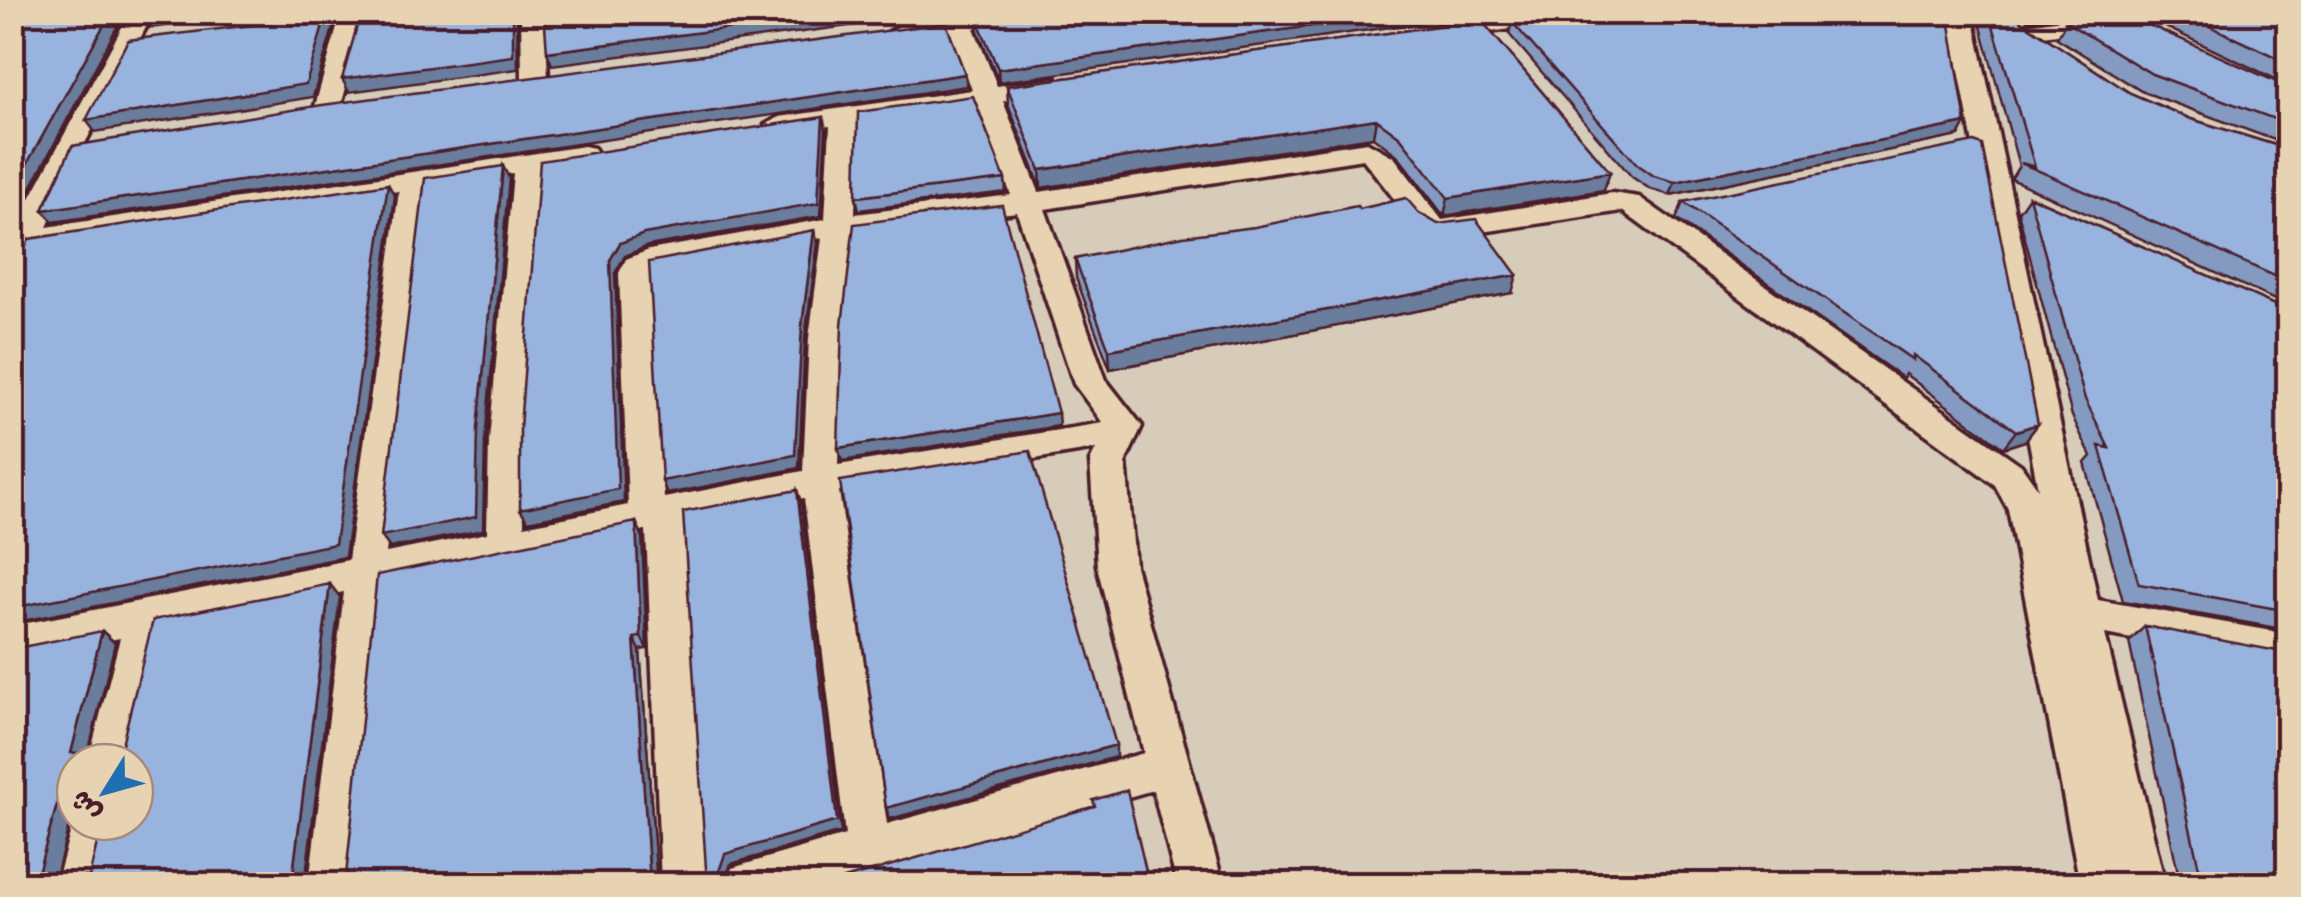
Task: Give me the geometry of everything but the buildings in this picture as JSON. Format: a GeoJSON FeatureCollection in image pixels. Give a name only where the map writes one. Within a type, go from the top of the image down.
{"type":"FeatureCollection","features":[{"type":"Feature","properties":{"kind":"street"},"geometry":{"type":"LineString","coordinates":[[12,270],[19,240],[142,12]]}},
{"type":"Feature","properties":{"kind":"street"},"geometry":{"type":"LineString","coordinates":[[534,12],[535,79]]}},
{"type":"Feature","properties":{"kind":"street"},"geometry":{"type":"LineString","coordinates":[[882,34],[958,18],[1035,12]]}},
{"type":"Feature","properties":{"kind":"street"},"geometry":{"type":"LineString","coordinates":[[1408,36],[1586,12]]}},
{"type":"Feature","properties":{"kind":"street"},"geometry":{"type":"LineString","coordinates":[[1960,12],[1976,144],[1994,186],[2081,613],[2142,884]]}},
{"type":"Feature","properties":{"kind":"street"},"geometry":{"type":"LineString","coordinates":[[2048,50],[2013,28],[2166,12]]}},
{"type":"Feature","properties":{"kind":"street"},"geometry":{"type":"LineString","coordinates":[[264,26],[363,14]]}},
{"type":"Feature","properties":{"kind":"street"},"geometry":{"type":"LineString","coordinates":[[363,14],[318,108],[365,101]]}},
{"type":"Feature","properties":{"kind":"street"},"geometry":{"type":"LineString","coordinates":[[958,18],[1091,384],[1116,413],[1124,432]]}},
{"type":"Feature","properties":{"kind":"street"},"geometry":{"type":"LineString","coordinates":[[2120,19],[2171,42]]}},
{"type":"Feature","properties":{"kind":"street"},"geometry":{"type":"LineString","coordinates":[[1486,27],[1510,56]]}},
{"type":"Feature","properties":{"kind":"street"},"geometry":{"type":"LineString","coordinates":[[125,43],[160,38]]}},
{"type":"Feature","properties":{"kind":"street"},"geometry":{"type":"LineString","coordinates":[[745,130],[1082,82]]}},
{"type":"Feature","properties":{"kind":"street"},"geometry":{"type":"LineString","coordinates":[[844,115],[839,226],[826,338],[820,481],[869,852]]}},
{"type":"Feature","properties":{"kind":"street"},"geometry":{"type":"LineString","coordinates":[[68,149],[105,142]]}},
{"type":"Feature","properties":{"kind":"street"},"geometry":{"type":"LineString","coordinates":[[684,884],[634,274],[637,266],[661,257],[839,226],[1028,202],[1366,150],[1378,156],[1408,202],[1436,230],[1612,202],[1636,207],[2008,474],[2020,488],[2044,588],[2102,884]]}},
{"type":"Feature","properties":{"kind":"street"},"geometry":{"type":"LineString","coordinates":[[19,240],[607,151]]}},
{"type":"Feature","properties":{"kind":"street"},"geometry":{"type":"LineString","coordinates":[[504,544],[506,441],[528,163]]}},
{"type":"Feature","properties":{"kind":"street"},"geometry":{"type":"LineString","coordinates":[[1608,171],[1635,198],[1670,208],[1688,204]]}},
{"type":"Feature","properties":{"kind":"street"},"geometry":{"type":"LineString","coordinates":[[332,884],[365,572],[415,178]]}},
{"type":"Feature","properties":{"kind":"street"},"geometry":{"type":"LineString","coordinates":[[1994,186],[2028,201]]}},
{"type":"Feature","properties":{"kind":"street"},"geometry":{"type":"LineString","coordinates":[[12,643],[820,481],[1124,432]]}},
{"type":"Feature","properties":{"kind":"street"},"geometry":{"type":"LineString","coordinates":[[1124,432],[1108,461],[1116,566],[1200,884]]}},
{"type":"Feature","properties":{"kind":"street"},"geometry":{"type":"LineString","coordinates":[[2081,613],[2288,652]]}},
{"type":"Feature","properties":{"kind":"street"},"geometry":{"type":"LineString","coordinates":[[114,742],[144,618]]}},
{"type":"Feature","properties":{"kind":"street"},"geometry":{"type":"LineString","coordinates":[[748,884],[1166,766]]}},
{"type":"Feature","properties":{"kind":"street"},"geometry":{"type":"LineString","coordinates":[[79,884],[89,842]]}}]}
